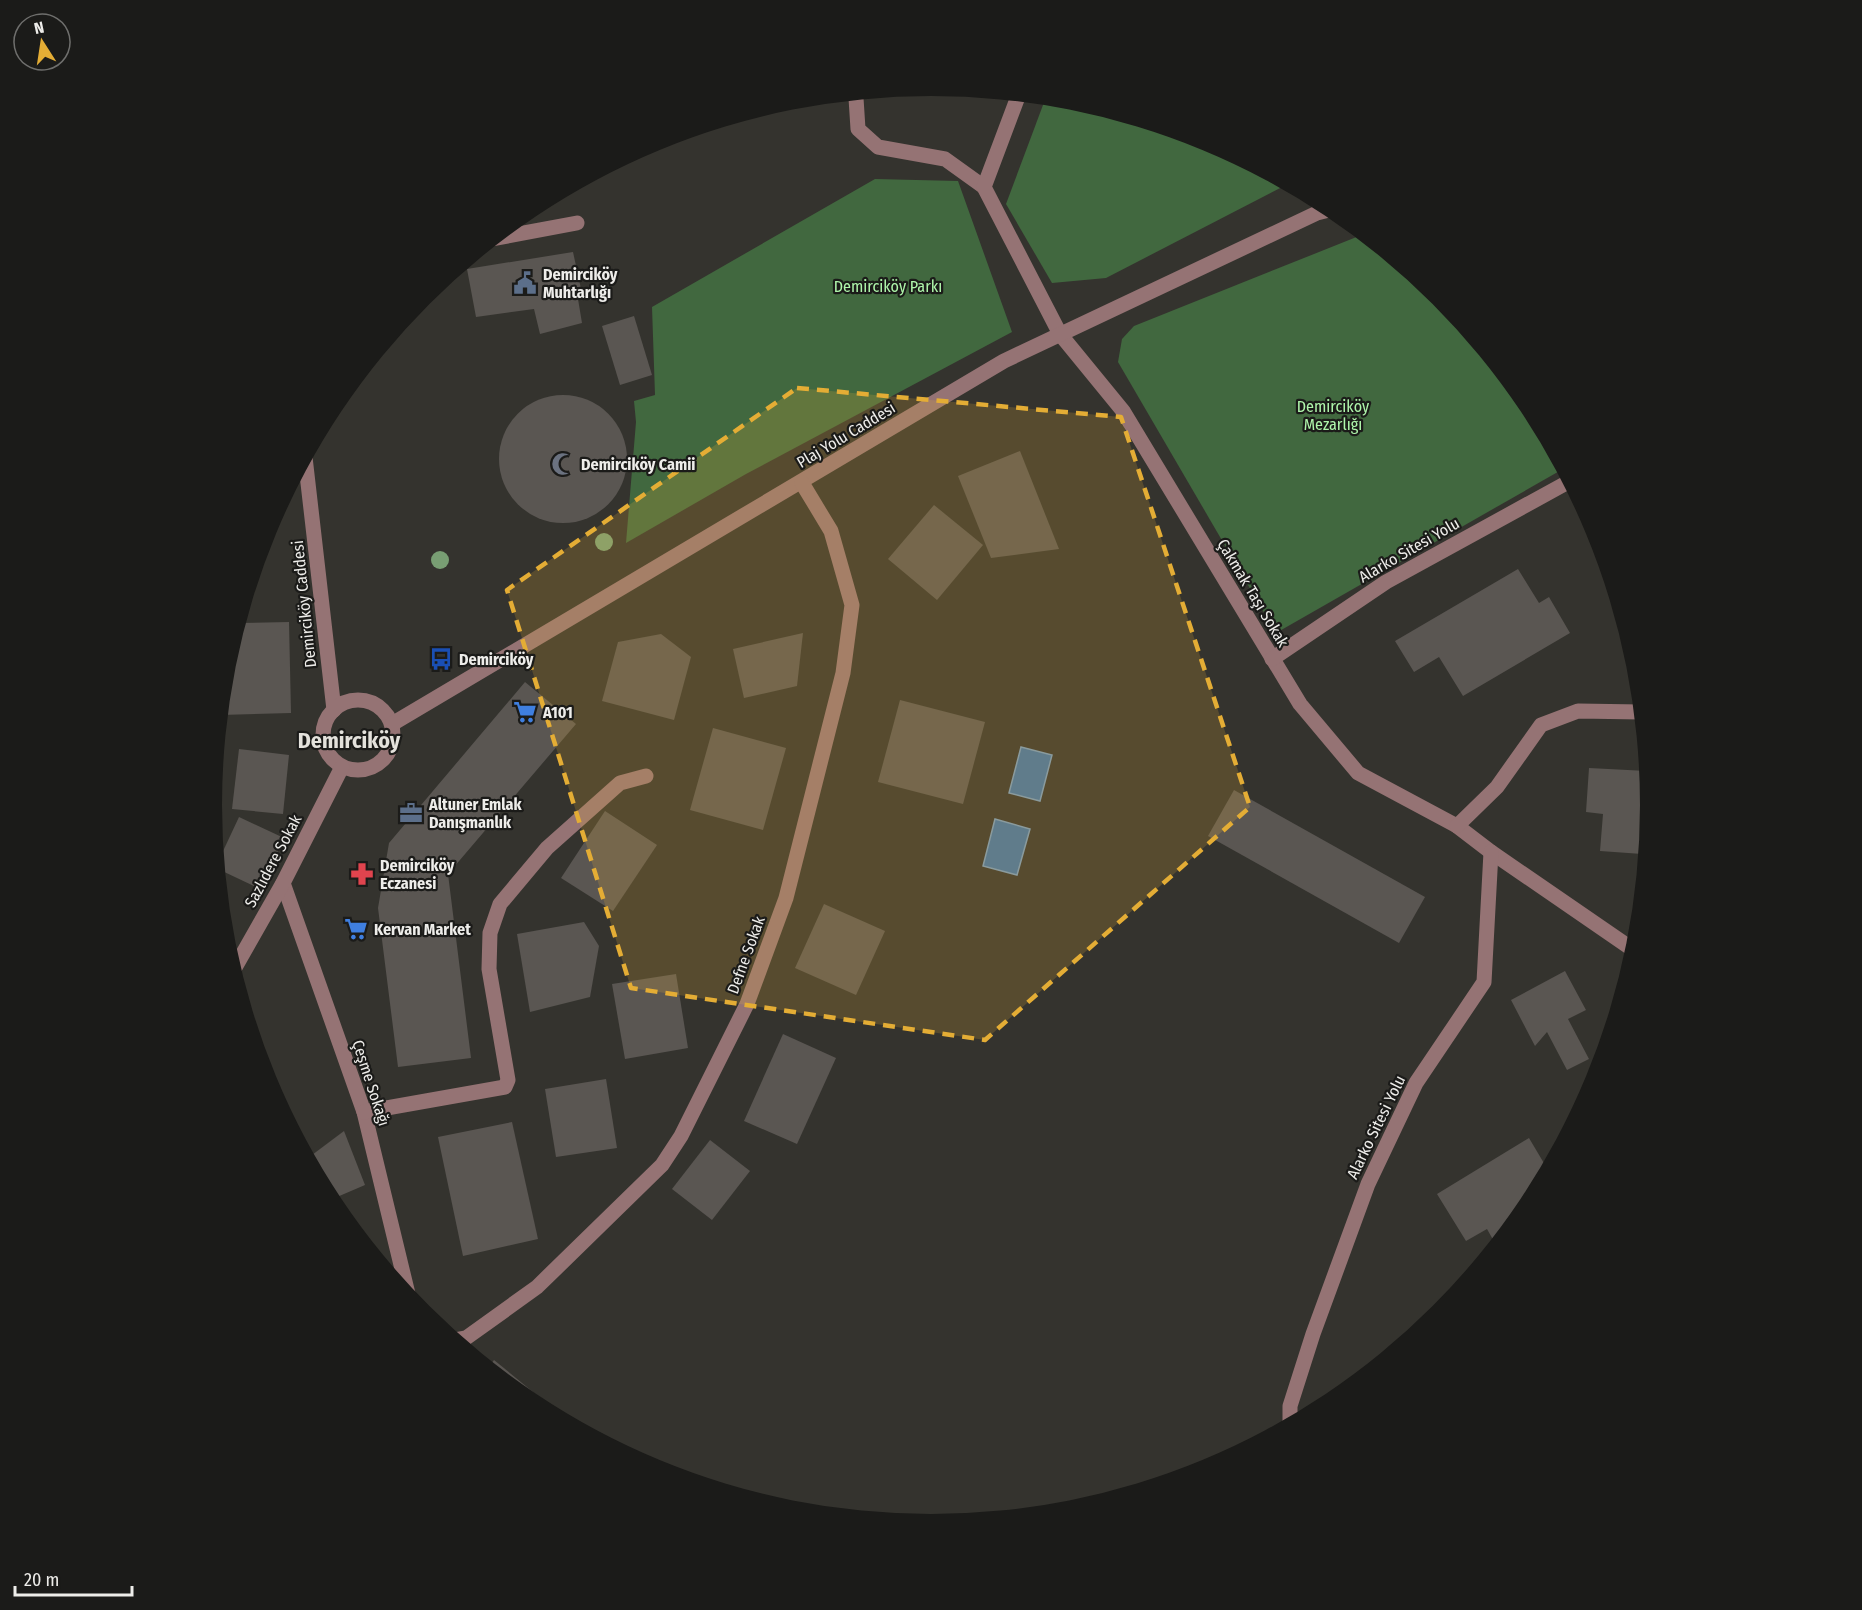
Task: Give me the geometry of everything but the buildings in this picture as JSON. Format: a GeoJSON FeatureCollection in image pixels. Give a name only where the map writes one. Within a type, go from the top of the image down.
{"type":"FeatureCollection","features":[{"type":"Feature","properties":{"kind":"street"},"geometry":{"type":"LineString","coordinates":[[856,100],[858,129],[878,147],[945,159],[984,187],[1016,101]]}},
{"type":"Feature","properties":{"kind":"street","name":"Çakmak Taşı Sokak"},"geometry":{"type":"LineString","coordinates":[[984,187],[1060,334],[1124,411],[1300,704],[1358,773],[1457,826]]}},
{"type":"Feature","properties":{"kind":"street","name":"Plaj Yolu Caddesi"},"geometry":{"type":"LineString","coordinates":[[392,724],[802,483],[1004,361],[1320,212]]}},
{"type":"Feature","properties":{"kind":"street"},"geometry":{"type":"LineString","coordinates":[[509,236],[578,223]]}},
{"type":"Feature","properties":{"kind":"street","name":"Demirciköy Caddesi"},"geometry":{"type":"LineString","coordinates":[[303,477],[334,710]]}},
{"type":"Feature","properties":{"kind":"street","name":"Defne Sokak"},"geometry":{"type":"LineString","coordinates":[[464,1338],[537,1287],[662,1165],[681,1136],[747,1005],[786,898],[819,773],[843,673],[852,605],[831,531],[802,483]]}},
{"type":"Feature","properties":{"kind":"street","name":"Alarko Sitesi Yolu"},"geometry":{"type":"LineString","coordinates":[[1272,659],[1386,582],[1563,485]]}},
{"type":"Feature","properties":{"kind":"street"},"geometry":{"type":"LineString","coordinates":[[354,700],[378,705],[392,724],[394,736],[386,759],[365,771],[342,767],[327,752],[323,741],[327,719],[334,710],[354,700]]}},
{"type":"Feature","properties":{"kind":"street"},"geometry":{"type":"LineString","coordinates":[[1626,945],[1457,826],[1497,787],[1541,725],[1578,711],[1634,712]]}},
{"type":"Feature","properties":{"kind":"street","name":"Sazlıdere Sokak"},"geometry":{"type":"LineString","coordinates":[[240,959],[283,883],[342,767]]}},
{"type":"Feature","properties":{"kind":"street"},"geometry":{"type":"LineString","coordinates":[[364,1112],[505,1087],[508,1080],[489,969],[490,933],[500,904],[547,848],[620,783],[646,776]]}},
{"type":"Feature","properties":{"kind":"street","name":"Alarko Sitesi Yolu"},"geometry":{"type":"LineString","coordinates":[[1290,1416],[1290,1406],[1312,1334],[1368,1184],[1416,1083],[1484,982],[1491,852]]}},
{"type":"Feature","properties":{"kind":"street","name":"Çeşme Sokağı"},"geometry":{"type":"LineString","coordinates":[[283,883],[364,1112],[404,1279]]}},
{"type":"Feature","properties":{"kind":"highlighted area"},"geometry":{"type":"Polygon","coordinates":[[[797,388],[1121,417],[1250,807],[985,1040],[631,988],[507,590],[797,388]]]}},
{"type":"Feature","properties":{"kind":"green space"},"geometry":{"type":"Polygon","coordinates":[[[1043,105],[1115,120],[1159,134],[1245,169],[1280,188],[1106,278],[1052,283],[1006,204],[1043,105]]]}},
{"type":"Feature","properties":{"kind":"green space","name":"Demirciköy Parkı"},"geometry":{"type":"Polygon","coordinates":[[[875,179],[958,181],[1012,332],[746,474],[626,543],[636,422],[634,401],[655,395],[652,307],[875,179]]]}},
{"type":"Feature","properties":{"kind":"green space","name":"Demirciköy Mezarlığı"},"geometry":{"type":"Polygon","coordinates":[[[1355,237],[1398,272],[1464,338],[1521,411],[1557,473],[1276,633],[1118,362],[1122,339],[1134,326],[1355,237]]]}},
{"type":"Feature","properties":{"kind":"water"},"geometry":{"type":"Polygon","coordinates":[[[1021,747],[1052,755],[1040,801],[1009,793],[1021,747]]]}},
{"type":"Feature","properties":{"kind":"water"},"geometry":{"type":"Polygon","coordinates":[[[995,819],[1030,829],[1017,875],[983,866],[995,819]]]}},
{"type":"Feature","properties":{"kind":"place","name":"Demirciköy Muhtarlığı"},"geometry":{"type":"Point","coordinates":[525,283]}},
{"type":"Feature","properties":{"kind":"place","name":"Demirciköy Camii"},"geometry":{"type":"Point","coordinates":[563,464]}},
{"type":"Feature","properties":{"kind":"place","name":"Demirciköy"},"geometry":{"type":"Point","coordinates":[441,659]}},
{"type":"Feature","properties":{"kind":"place","name":"A101"},"geometry":{"type":"Point","coordinates":[525,712]}},
{"type":"Feature","properties":{"kind":"place","name":"Altuner Emlak Danışmanlık"},"geometry":{"type":"Point","coordinates":[411,813]}},
{"type":"Feature","properties":{"kind":"place","name":"Demirciköy Eczanesi"},"geometry":{"type":"Point","coordinates":[362,874]}},
{"type":"Feature","properties":{"kind":"place","name":"Kervan Market"},"geometry":{"type":"Point","coordinates":[356,929]}},
{"type":"Feature","properties":{"kind":"district","name":"Demirciköy"},"geometry":{"type":"Point","coordinates":[349,740]}}]}
